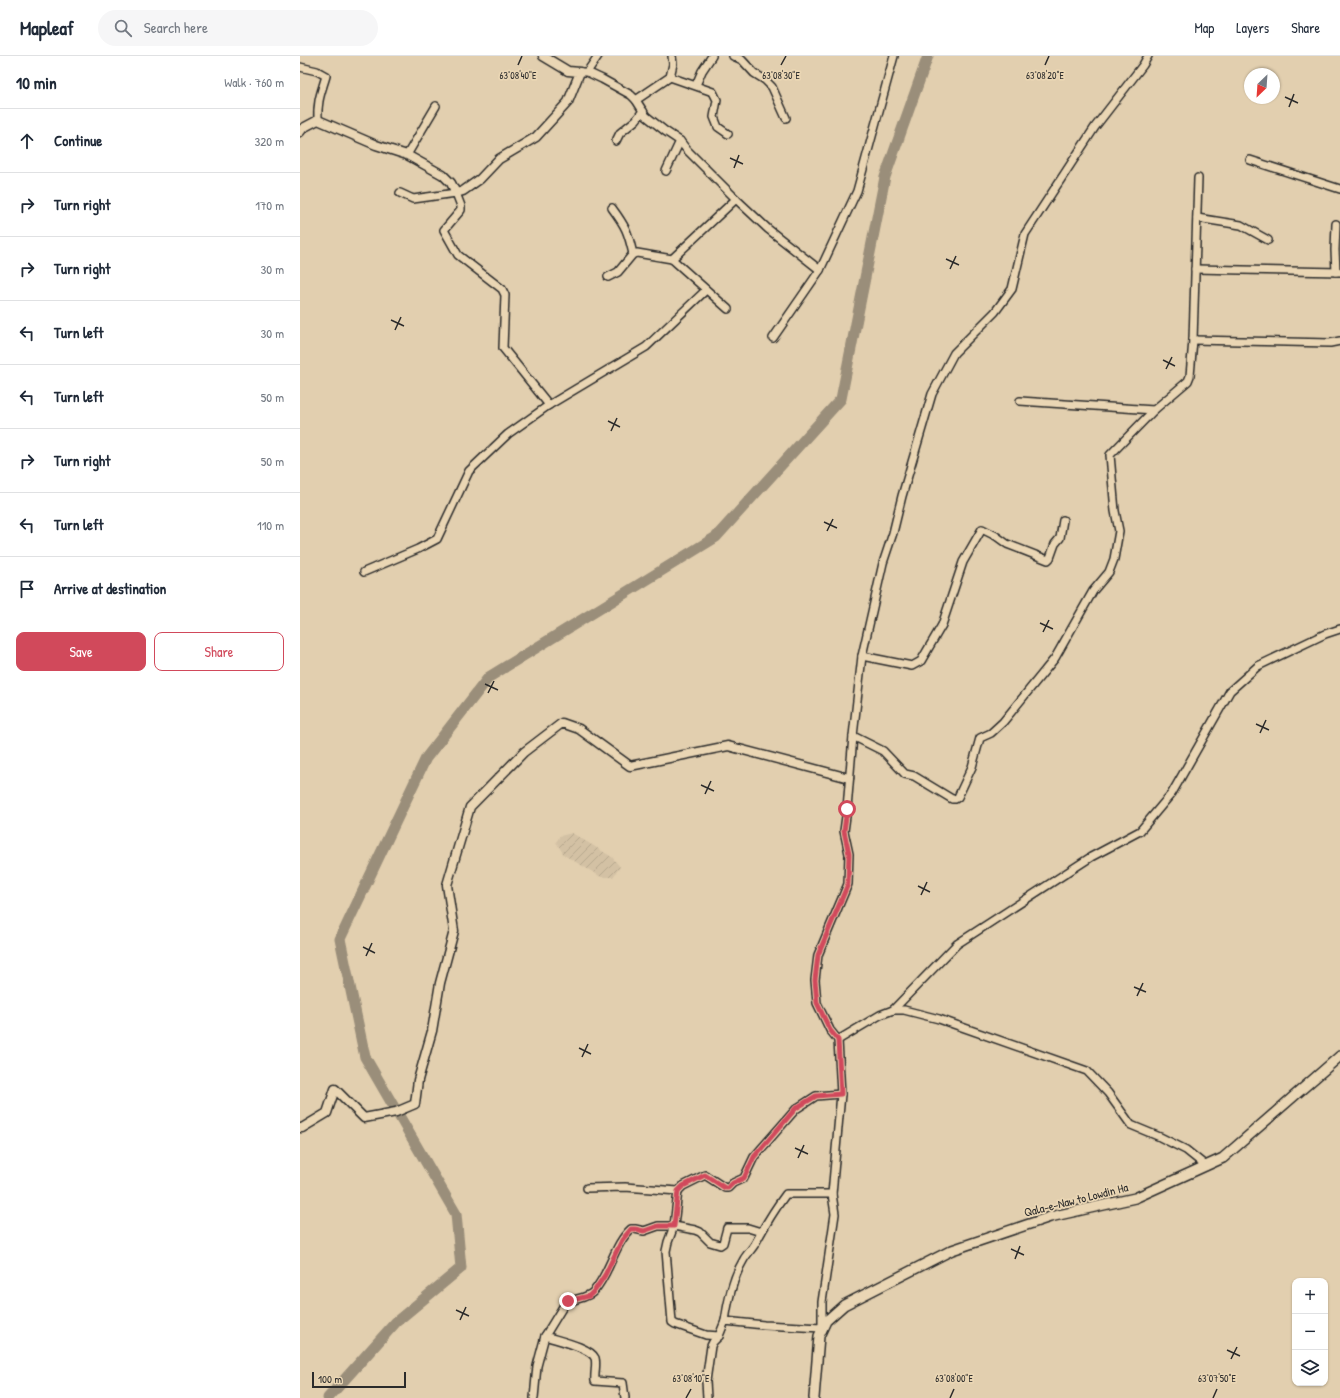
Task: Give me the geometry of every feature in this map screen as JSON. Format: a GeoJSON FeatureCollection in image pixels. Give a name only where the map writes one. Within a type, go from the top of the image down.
{"type":"FeatureCollection","features":[{"type":"Feature","properties":{"kind":"main road","name":"Qala-e-Naw to Lowdin Ha"},"geometry":{"type":"LineString","coordinates":[[814,1398],[819,1336],[826,1321],[844,1305],[952,1250],[1050,1217],[1135,1198],[1223,1158],[1340,1056]]}},
{"type":"Feature","properties":{"kind":"street"},"geometry":{"type":"LineString","coordinates":[[543,56],[568,71],[583,72],[631,95],[646,116],[655,124],[680,140],[687,150],[768,229],[820,270]]}},
{"type":"Feature","properties":{"kind":"street"},"geometry":{"type":"LineString","coordinates":[[400,193],[413,199],[463,191],[480,179],[498,159],[536,137],[568,102],[583,72],[598,56]]}},
{"type":"Feature","properties":{"kind":"street"},"geometry":{"type":"LineString","coordinates":[[636,100],[670,77],[673,64],[672,56]]}},
{"type":"Feature","properties":{"kind":"street"},"geometry":{"type":"LineString","coordinates":[[696,85],[702,71],[712,56]]}},
{"type":"Feature","properties":{"kind":"street"},"geometry":{"type":"LineString","coordinates":[[733,56],[742,60],[754,73],[765,80],[772,87],[786,118]]}},
{"type":"Feature","properties":{"kind":"street"},"geometry":{"type":"LineString","coordinates":[[773,338],[820,270],[857,191],[894,56]]}},
{"type":"Feature","properties":{"kind":"street"},"geometry":{"type":"LineString","coordinates":[[725,1321],[822,1328],[822,1302],[835,1214],[832,1194],[841,1094],[838,1040],[830,1030],[817,1003],[815,980],[818,955],[848,884],[849,854],[844,831],[862,656],[883,563],[893,533],[902,496],[932,394],[954,353],[996,312],[1012,289],[1024,234],[1095,127],[1143,65],[1148,56]]}},
{"type":"Feature","properties":{"kind":"street"},"geometry":{"type":"LineString","coordinates":[[300,67],[317,71],[326,76],[317,107],[318,120]]}},
{"type":"Feature","properties":{"kind":"street"},"geometry":{"type":"LineString","coordinates":[[670,77],[714,92],[717,100],[714,117],[718,127],[728,134]]}},
{"type":"Feature","properties":{"kind":"street"},"geometry":{"type":"LineString","coordinates":[[407,155],[436,106]]}},
{"type":"Feature","properties":{"kind":"street"},"geometry":{"type":"LineString","coordinates":[[616,141],[618,136],[636,120],[643,111]]}},
{"type":"Feature","properties":{"kind":"street"},"geometry":{"type":"LineString","coordinates":[[300,132],[303,128],[318,120]]}},
{"type":"Feature","properties":{"kind":"street"},"geometry":{"type":"LineString","coordinates":[[318,120],[376,145],[407,155],[443,175],[451,183],[461,206],[461,210],[444,230],[458,255],[502,289],[505,295],[503,348],[549,405]]}},
{"type":"Feature","properties":{"kind":"street"},"geometry":{"type":"LineString","coordinates":[[666,171],[680,140]]}},
{"type":"Feature","properties":{"kind":"street"},"geometry":{"type":"LineString","coordinates":[[1250,160],[1340,189]]}},
{"type":"Feature","properties":{"kind":"street"},"geometry":{"type":"LineString","coordinates":[[853,736],[883,751],[905,774],[914,776],[952,799],[955,799],[958,797],[972,768],[980,738],[991,733],[1003,722],[1055,658],[1093,591],[1109,572],[1114,559],[1119,531],[1115,510],[1110,455],[1154,410],[1188,381],[1190,376],[1196,269],[1198,178]]}},
{"type":"Feature","properties":{"kind":"street"},"geometry":{"type":"LineString","coordinates":[[672,259],[736,199]]}},
{"type":"Feature","properties":{"kind":"street"},"geometry":{"type":"LineString","coordinates":[[612,208],[624,224],[629,234],[633,254]]}},
{"type":"Feature","properties":{"kind":"street"},"geometry":{"type":"LineString","coordinates":[[1197,218],[1241,225],[1268,240]]}},
{"type":"Feature","properties":{"kind":"street"},"geometry":{"type":"LineString","coordinates":[[1196,269],[1338,272],[1334,250],[1336,224]]}},
{"type":"Feature","properties":{"kind":"street"},"geometry":{"type":"LineString","coordinates":[[608,277],[618,272],[633,254],[637,253],[672,259],[728,309]]}},
{"type":"Feature","properties":{"kind":"street"},"geometry":{"type":"LineString","coordinates":[[364,572],[418,549],[437,539],[469,471],[508,434],[549,405],[646,347],[706,290]]}},
{"type":"Feature","properties":{"kind":"street"},"geometry":{"type":"LineString","coordinates":[[1193,340],[1330,343],[1340,341]]}},
{"type":"Feature","properties":{"kind":"street"},"geometry":{"type":"LineString","coordinates":[[1020,401],[1154,410]]}},
{"type":"Feature","properties":{"kind":"street"},"geometry":{"type":"LineString","coordinates":[[862,656],[912,666],[921,661],[942,625],[963,562],[982,529],[1007,544],[1048,560],[1055,544],[1060,538],[1063,520]]}},
{"type":"Feature","properties":{"kind":"street"},"geometry":{"type":"LineString","coordinates":[[893,1010],[957,944],[1091,857],[1140,831],[1172,793],[1230,691],[1258,666],[1325,634],[1340,629]]}},
{"type":"Feature","properties":{"kind":"street"},"geometry":{"type":"LineString","coordinates":[[300,1128],[327,1113],[335,1089],[364,1118],[396,1112],[416,1104],[418,1080],[432,1031],[440,983],[454,931],[447,885],[470,807],[524,752],[562,723],[579,729],[630,766],[728,746],[849,778]]}},
{"type":"Feature","properties":{"kind":"street"},"geometry":{"type":"LineString","coordinates":[[838,1040],[880,1015],[893,1010],[904,1010],[939,1019],[1087,1071],[1108,1094],[1131,1125],[1186,1150],[1206,1166]]}},
{"type":"Feature","properties":{"kind":"street"},"geometry":{"type":"LineString","coordinates":[[719,1336],[706,1334],[673,1324],[666,1251],[674,1226],[678,1191],[683,1186],[705,1175],[725,1188],[728,1188],[733,1183],[744,1178],[754,1157],[796,1108],[816,1096],[841,1094]]}},
{"type":"Feature","properties":{"kind":"street"},"geometry":{"type":"LineString","coordinates":[[587,1188],[625,1187],[678,1191]]}},
{"type":"Feature","properties":{"kind":"street"},"geometry":{"type":"LineString","coordinates":[[707,1398],[706,1381],[711,1346],[719,1336],[725,1321],[727,1305],[744,1259],[754,1246],[761,1232],[786,1194],[832,1194]]}},
{"type":"Feature","properties":{"kind":"street"},"geometry":{"type":"LineString","coordinates":[[534,1398],[536,1366],[545,1336],[568,1301],[589,1296],[595,1290],[605,1275],[622,1240],[631,1229],[644,1231],[658,1226],[674,1226],[700,1232],[710,1242],[720,1245],[726,1230],[730,1227],[748,1228],[761,1232]]}},
{"type":"Feature","properties":{"kind":"street"},"geometry":{"type":"LineString","coordinates":[[545,1336],[579,1346],[592,1355],[595,1359],[595,1381],[623,1383],[625,1398]]}},
{"type":"Feature","properties":{"kind":"shaded area"},"geometry":{"type":"Polygon","coordinates":[[[572,833],[612,857],[620,867],[613,877],[601,877],[564,855],[556,842],[560,836],[572,833]]]}},
{"type":"Feature","properties":{"kind":"waterway"},"geometry":{"type":"LineString","coordinates":[[328,1398],[396,1322],[461,1268],[456,1214],[365,1057],[340,939],[426,758],[489,677],[716,537],[841,399],[885,177],[928,56]]}},
{"type":"Feature","properties":{"kind":"route"},"geometry":{"type":"LineString","coordinates":[[568,1301],[589,1296],[595,1290],[605,1275],[622,1240],[631,1229],[648,1231],[658,1226],[674,1226],[678,1191],[683,1186],[705,1175],[725,1188],[728,1188],[733,1183],[744,1178],[754,1157],[796,1108],[816,1096],[841,1094],[838,1040],[830,1030],[817,1003],[815,980],[818,955],[848,884],[849,854],[844,831],[847,809]]}}]}
